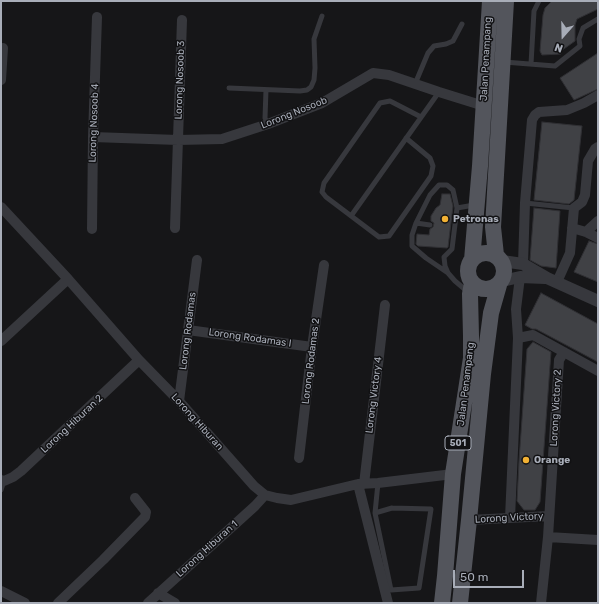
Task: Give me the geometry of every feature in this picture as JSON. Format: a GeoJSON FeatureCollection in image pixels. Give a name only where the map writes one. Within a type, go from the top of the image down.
{"type":"FeatureCollection","features":[{"type":"Feature","properties":{"kind":"main road","name":"Jalan Penampang"},"geometry":{"type":"LineString","coordinates":[[472,260],[484,106],[490,1]]}},
{"type":"Feature","properties":{"kind":"main road","name":"Jalan Penampang"},"geometry":{"type":"LineString","coordinates":[[499,258],[493,227],[506,1]]}},
{"type":"Feature","properties":{"kind":"main road"},"geometry":{"type":"LineString","coordinates":[[487,253],[499,258],[505,267],[505,274],[500,283],[492,289],[471,289],[468,276],[468,267],[472,260],[479,254],[487,253]]}},
{"type":"Feature","properties":{"kind":"main road","name":"Jalan Penampang"},"geometry":{"type":"LineString","coordinates":[[460,597],[483,374],[490,321],[500,283]]}},
{"type":"Feature","properties":{"kind":"main road","name":"Jalan Penampang"},"geometry":{"type":"LineString","coordinates":[[442,601],[446,576],[453,474],[471,358],[471,289]]}},
{"type":"Feature","properties":{"kind":"main road"},"geometry":{"type":"LineString","coordinates":[[442,601],[460,597]]}},
{"type":"Feature","properties":{"kind":"street","name":"Lorong Nosoob 4"},"geometry":{"type":"LineString","coordinates":[[92,230],[97,18]]}},
{"type":"Feature","properties":{"kind":"street","name":"Lorong Nosoob 3"},"geometry":{"type":"LineString","coordinates":[[175,228],[182,20]]}},
{"type":"Feature","properties":{"kind":"street"},"geometry":{"type":"LineString","coordinates":[[1,80],[3,48]]}},
{"type":"Feature","properties":{"kind":"street","name":"Lorong Nosoob"},"geometry":{"type":"LineString","coordinates":[[93,137],[222,140],[322,103],[373,73],[389,74],[484,106]]}},
{"type":"Feature","properties":{"kind":"street"},"geometry":{"type":"LineString","coordinates":[[523,264],[525,203],[532,120],[534,115],[539,112],[567,110],[598,95]]}},
{"type":"Feature","properties":{"kind":"street"},"geometry":{"type":"LineString","coordinates":[[552,280],[570,253],[574,208],[582,202],[585,195],[588,161],[595,149],[598,147]]}},
{"type":"Feature","properties":{"kind":"street","name":"Lorong Hiburan"},"geometry":{"type":"LineString","coordinates":[[1,207],[68,279],[139,360],[254,486],[265,495]]}},
{"type":"Feature","properties":{"kind":"street"},"geometry":{"type":"LineString","coordinates":[[586,232],[598,221]]}},
{"type":"Feature","properties":{"kind":"street"},"geometry":{"type":"LineString","coordinates":[[572,228],[586,232],[598,238]]}},
{"type":"Feature","properties":{"kind":"street"},"geometry":{"type":"LineString","coordinates":[[499,258],[523,264],[552,280],[598,301]]}},
{"type":"Feature","properties":{"kind":"street","name":"Lorong Rodamas"},"geometry":{"type":"LineString","coordinates":[[178,401],[197,260]]}},
{"type":"Feature","properties":{"kind":"street","name":"Lorong Rodamas 2"},"geometry":{"type":"LineString","coordinates":[[299,458],[312,347],[324,265]]}},
{"type":"Feature","properties":{"kind":"street"},"geometry":{"type":"LineString","coordinates":[[500,283],[520,277],[552,280]]}},
{"type":"Feature","properties":{"kind":"street"},"geometry":{"type":"LineString","coordinates":[[510,518],[518,338],[516,309],[520,277]]}},
{"type":"Feature","properties":{"kind":"street"},"geometry":{"type":"LineString","coordinates":[[1,341],[68,279]]}},
{"type":"Feature","properties":{"kind":"street","name":"Lorong Victory 4"},"geometry":{"type":"LineString","coordinates":[[361,484],[385,305]]}},
{"type":"Feature","properties":{"kind":"street","name":"Lorong Rodamas I"},"geometry":{"type":"LineString","coordinates":[[188,330],[312,347]]}},
{"type":"Feature","properties":{"kind":"street"},"geometry":{"type":"LineString","coordinates":[[518,338],[533,335],[598,371]]}},
{"type":"Feature","properties":{"kind":"street","name":"Lorong Victory 2"},"geometry":{"type":"LineString","coordinates":[[541,603],[548,537],[559,360],[564,352]]}},
{"type":"Feature","properties":{"kind":"street","name":"Lorong Hiburan 2"},"geometry":{"type":"LineString","coordinates":[[2,484],[21,471],[139,360]]}},
{"type":"Feature","properties":{"kind":"street"},"geometry":{"type":"LineString","coordinates":[[265,495],[291,500],[361,484],[453,474]]}},
{"type":"Feature","properties":{"kind":"street"},"geometry":{"type":"LineString","coordinates":[[361,484],[388,603]]}},
{"type":"Feature","properties":{"kind":"street","name":"Lorong Hiburan 1"},"geometry":{"type":"LineString","coordinates":[[148,603],[255,506],[265,495]]}},
{"type":"Feature","properties":{"kind":"street"},"geometry":{"type":"LineString","coordinates":[[58,603],[145,518],[146,512],[135,498]]}},
{"type":"Feature","properties":{"kind":"street","name":"Lorong Victory"},"geometry":{"type":"LineString","coordinates":[[469,520],[549,516]]}},
{"type":"Feature","properties":{"kind":"street"},"geometry":{"type":"LineString","coordinates":[[548,537],[598,540]]}},
{"type":"Feature","properties":{"kind":"street"},"geometry":{"type":"LineString","coordinates":[[1,591],[25,603]]}},
{"type":"Feature","properties":{"kind":"street"},"geometry":{"type":"LineString","coordinates":[[158,593],[174,603]]}},
{"type":"Feature","properties":{"kind":"lane"},"geometry":{"type":"LineString","coordinates":[[531,64],[534,11],[539,1]]}},
{"type":"Feature","properties":{"kind":"lane"},"geometry":{"type":"LineString","coordinates":[[229,88],[300,91],[307,90],[311,87],[314,80],[315,68],[314,39],[322,16]]}},
{"type":"Feature","properties":{"kind":"lane"},"geometry":{"type":"LineString","coordinates":[[503,62],[555,66],[580,46],[579,39],[583,28],[598,20]]}},
{"type":"Feature","properties":{"kind":"lane"},"geometry":{"type":"LineString","coordinates":[[416,84],[428,53],[434,46],[453,41],[462,24]]}},
{"type":"Feature","properties":{"kind":"lane"},"geometry":{"type":"LineString","coordinates":[[266,90],[265,118],[268,124]]}},
{"type":"Feature","properties":{"kind":"lane"},"geometry":{"type":"LineString","coordinates":[[351,216],[439,92]]}},
{"type":"Feature","properties":{"kind":"lane"},"geometry":{"type":"LineString","coordinates":[[406,138],[430,158],[433,166],[431,176],[389,236],[379,237],[326,197],[322,192],[324,183],[380,103],[390,101],[421,117]]}},
{"type":"Feature","properties":{"kind":"lane"},"geometry":{"type":"LineString","coordinates":[[448,273],[445,266],[444,257],[452,250],[453,227],[457,208],[453,190],[447,185],[439,185],[430,195],[416,223],[412,236],[412,246],[426,258],[448,273],[455,281],[471,289]]}},
{"type":"Feature","properties":{"kind":"lane"},"geometry":{"type":"LineString","coordinates":[[525,203],[574,208]]}},
{"type":"Feature","properties":{"kind":"lane"},"geometry":{"type":"LineString","coordinates":[[457,208],[477,205]]}},
{"type":"Feature","properties":{"kind":"lane"},"geometry":{"type":"LineString","coordinates":[[416,223],[430,225]]}},
{"type":"Feature","properties":{"kind":"lane"},"geometry":{"type":"LineString","coordinates":[[375,513],[392,508],[431,509],[419,588],[391,590],[375,513],[378,483]]}},
{"type":"Feature","properties":{"kind":"building"},"geometry":{"type":"Polygon","coordinates":[[[552,1],[598,1],[598,9],[577,19],[575,25],[575,41],[561,51],[561,54],[542,55],[540,51],[543,15],[545,8],[552,1]]]}},
{"type":"Feature","properties":{"kind":"building"},"geometry":{"type":"Polygon","coordinates":[[[598,53],[598,89],[574,100],[560,78],[598,53]]]}},
{"type":"Feature","properties":{"kind":"building"},"geometry":{"type":"Polygon","coordinates":[[[542,122],[582,126],[574,200],[569,204],[534,200],[542,122]]]}},
{"type":"Feature","properties":{"kind":"building"},"geometry":{"type":"Polygon","coordinates":[[[442,194],[450,194],[453,206],[448,247],[418,246],[416,244],[417,234],[429,235],[430,229],[433,227],[434,223],[431,221],[431,216],[440,205],[442,194]]]}},
{"type":"Feature","properties":{"kind":"building"},"geometry":{"type":"Polygon","coordinates":[[[534,208],[560,211],[556,268],[541,266],[530,260],[534,208]]]}},
{"type":"Feature","properties":{"kind":"building"},"geometry":{"type":"Polygon","coordinates":[[[589,241],[598,244],[598,282],[574,272],[589,241]]]}},
{"type":"Feature","properties":{"kind":"building"},"geometry":{"type":"Polygon","coordinates":[[[541,293],[598,324],[598,362],[536,329],[532,329],[525,325],[541,293]]]}},
{"type":"Feature","properties":{"kind":"building"},"geometry":{"type":"Polygon","coordinates":[[[533,342],[551,352],[540,502],[535,510],[524,510],[517,501],[519,461],[527,349],[533,342]]]}},
{"type":"Feature","properties":{"kind":"place","name":"Petronas"},"geometry":{"type":"Point","coordinates":[445,219]}},
{"type":"Feature","properties":{"kind":"place","name":"Orange"},"geometry":{"type":"Point","coordinates":[526,460]}}]}
